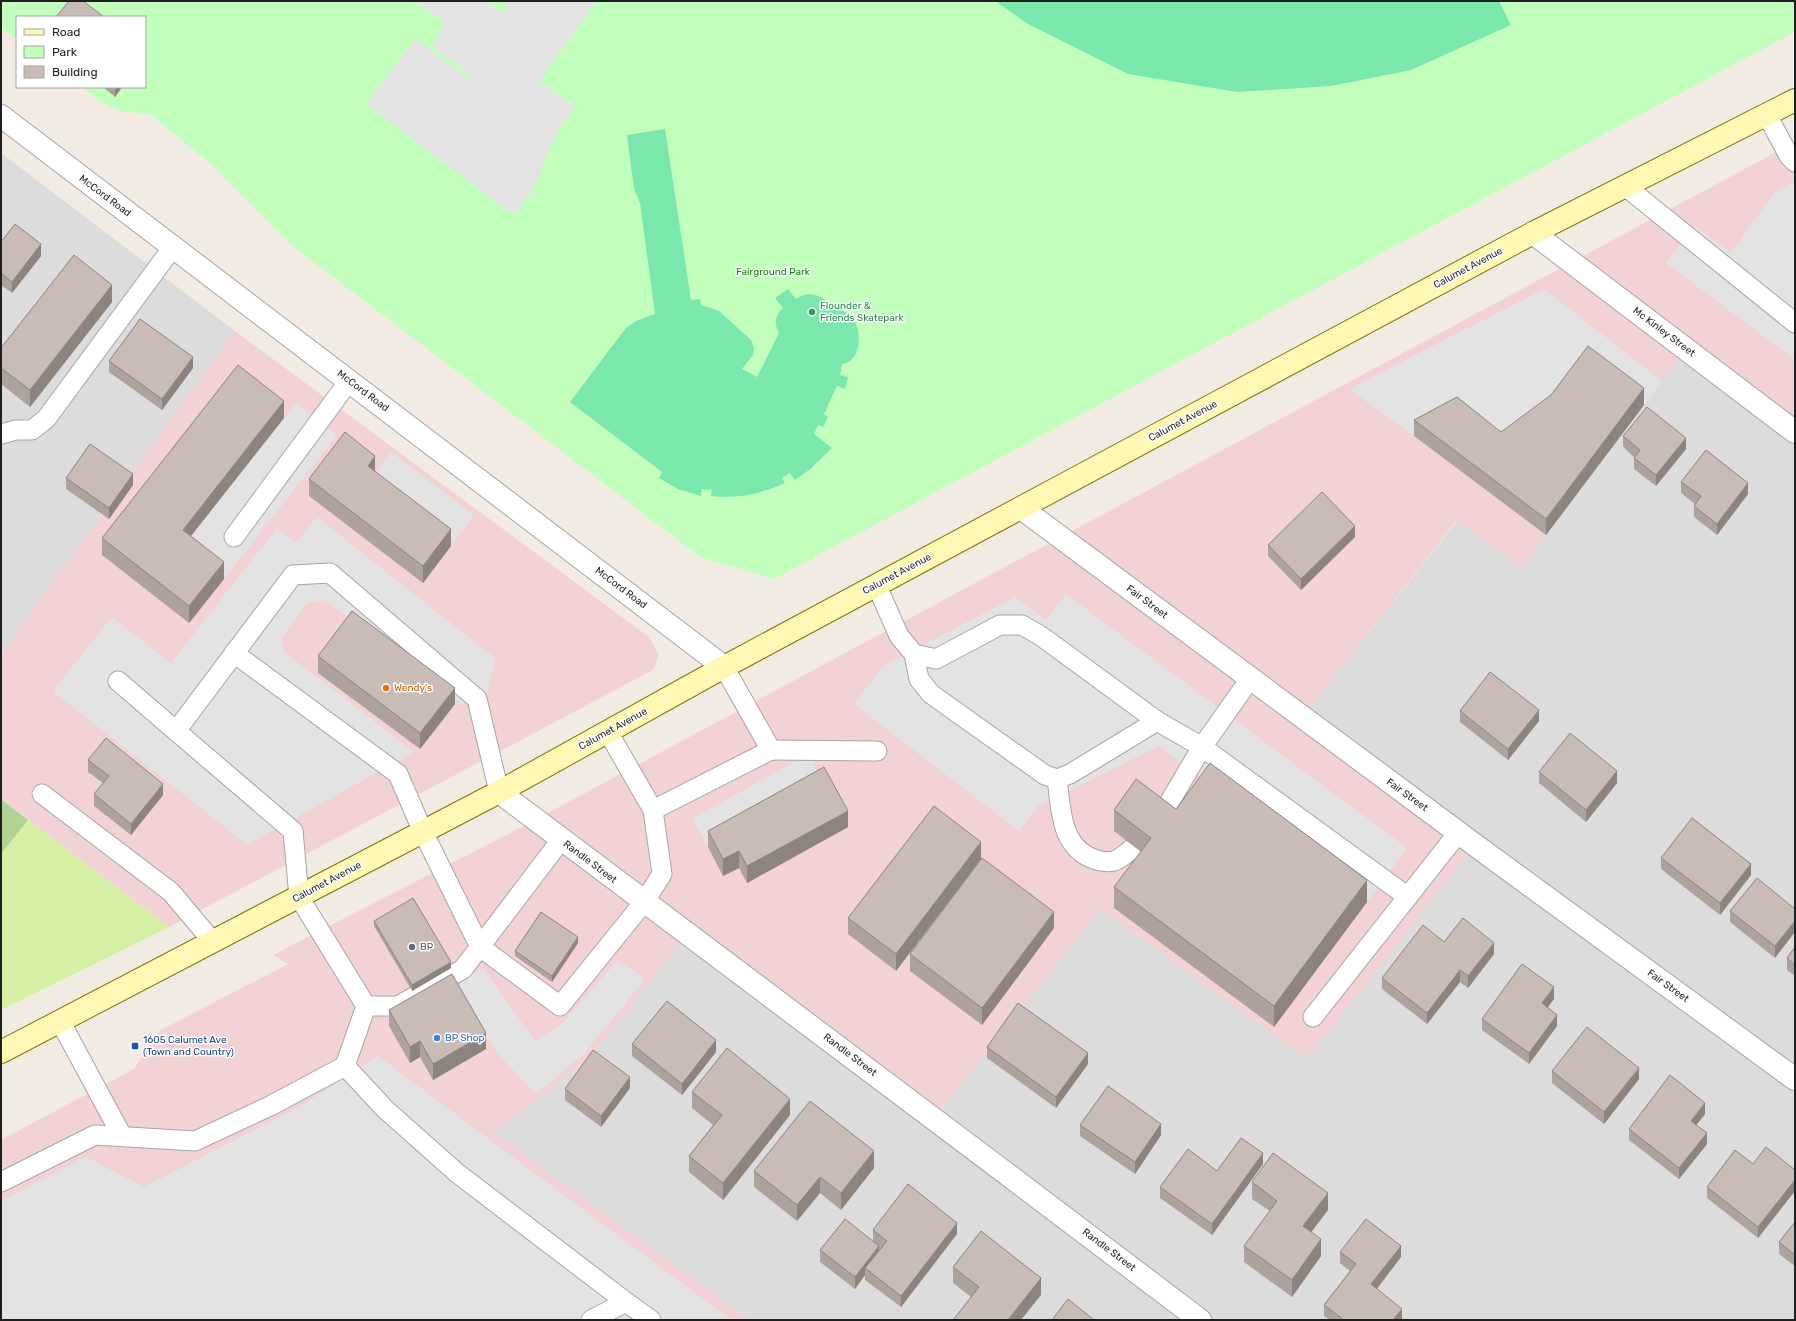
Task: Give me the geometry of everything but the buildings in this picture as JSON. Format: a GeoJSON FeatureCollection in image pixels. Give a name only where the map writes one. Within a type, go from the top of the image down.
{"type":"FeatureCollection","features":[{"type":"Feature","properties":{"kind":"main road","name":"Calumet Avenue"},"geometry":{"type":"LineString","coordinates":[[1,1052],[499,792],[724,667],[1532,233],[1795,100]]}},
{"type":"Feature","properties":{"kind":"street","name":"McCord Road"},"geometry":{"type":"LineString","coordinates":[[1,116],[724,667]]}},
{"type":"Feature","properties":{"kind":"street","name":"Mc Kinley Street"},"geometry":{"type":"LineString","coordinates":[[1532,233],[1795,432]]}},
{"type":"Feature","properties":{"kind":"street","name":"Fair Street"},"geometry":{"type":"LineString","coordinates":[[1021,508],[1458,833],[1795,1079]]}},
{"type":"Feature","properties":{"kind":"street","name":"Randle Street"},"geometry":{"type":"LineString","coordinates":[[499,792],[561,840],[935,1118],[1200,1320]]}},
{"type":"Feature","properties":{"kind":"lane"},"geometry":{"type":"LineString","coordinates":[[1767,115],[1789,156],[1795,162]]}},
{"type":"Feature","properties":{"kind":"lane"},"geometry":{"type":"LineString","coordinates":[[1625,186],[1795,323]]}},
{"type":"Feature","properties":{"kind":"lane"},"geometry":{"type":"LineString","coordinates":[[1,434],[16,430],[32,430],[46,419],[173,247]]}},
{"type":"Feature","properties":{"kind":"lane"},"geometry":{"type":"LineString","coordinates":[[234,537],[349,381]]}},
{"type":"Feature","properties":{"kind":"lane"},"geometry":{"type":"LineString","coordinates":[[176,731],[293,575],[330,574],[476,699],[499,792]]}},
{"type":"Feature","properties":{"kind":"lane"},"geometry":{"type":"LineString","coordinates":[[877,586],[899,636],[914,654],[919,679],[931,694],[1045,775],[1057,779],[1070,774],[1157,721]]}},
{"type":"Feature","properties":{"kind":"lane"},"geometry":{"type":"LineString","coordinates":[[914,654],[936,659],[1000,625],[1022,625],[1041,636],[1157,721],[1202,747],[1408,897]]}},
{"type":"Feature","properties":{"kind":"lane"},"geometry":{"type":"LineString","coordinates":[[234,653],[398,774],[423,832],[480,948],[560,1006],[644,902],[662,874],[653,810],[608,732]]}},
{"type":"Feature","properties":{"kind":"lane"},"geometry":{"type":"LineString","coordinates":[[724,667],[771,750]]}},
{"type":"Feature","properties":{"kind":"lane"},"geometry":{"type":"LineString","coordinates":[[1160,818],[1202,747],[1250,679]]}},
{"type":"Feature","properties":{"kind":"lane"},"geometry":{"type":"LineString","coordinates":[[118,681],[293,831],[299,897],[366,1006]]}},
{"type":"Feature","properties":{"kind":"lane"},"geometry":{"type":"LineString","coordinates":[[653,810],[771,750],[877,751]]}},
{"type":"Feature","properties":{"kind":"lane"},"geometry":{"type":"LineString","coordinates":[[1057,779],[1063,824],[1070,841],[1080,852],[1095,860],[1115,861],[1134,847]]}},
{"type":"Feature","properties":{"kind":"lane"},"geometry":{"type":"LineString","coordinates":[[42,794],[171,892],[213,942]]}},
{"type":"Feature","properties":{"kind":"lane"},"geometry":{"type":"LineString","coordinates":[[1313,1017],[1458,833]]}},
{"type":"Feature","properties":{"kind":"lane"},"geometry":{"type":"LineString","coordinates":[[366,1006],[398,1006],[463,969],[561,840]]}},
{"type":"Feature","properties":{"kind":"lane"},"geometry":{"type":"LineString","coordinates":[[1,1182],[95,1134],[195,1141],[270,1106],[345,1066],[366,1006]]}},
{"type":"Feature","properties":{"kind":"lane"},"geometry":{"type":"LineString","coordinates":[[60,1021],[122,1136]]}},
{"type":"Feature","properties":{"kind":"lane"},"geometry":{"type":"LineString","coordinates":[[345,1066],[385,1108],[457,1173],[651,1320]]}},
{"type":"Feature","properties":{"kind":"lane"},"geometry":{"type":"LineString","coordinates":[[591,1320],[626,1302]]}},
{"type":"Feature","properties":{"kind":"shaded area"},"geometry":{"type":"Polygon","coordinates":[[[416,1],[485,1],[503,13],[506,11],[507,7],[502,1],[597,1],[539,81],[575,106],[555,136],[534,188],[514,215],[366,104],[415,39],[468,78],[470,75],[432,47],[439,36],[443,21],[416,1]]]}},
{"type":"Feature","properties":{"kind":"shaded area"},"geometry":{"type":"Polygon","coordinates":[[[1795,142],[1795,431],[1686,349],[1522,567],[1456,521],[1302,717],[1475,845],[1307,1059],[1100,908],[935,1118],[687,934],[588,1060],[493,1132],[750,1320],[1,1320],[1,1140],[134,1069],[159,1031],[288,964],[273,955],[535,820],[1795,142]]]}},
{"type":"Feature","properties":{"kind":"shaded area"},"geometry":{"type":"Polygon","coordinates":[[[1,153],[235,331],[1,654],[1,153]]]}},
{"type":"Feature","properties":{"kind":"shaded area"},"geometry":{"type":"Polygon","coordinates":[[[1795,182],[1795,360],[1666,263],[1695,226],[1731,253],[1775,192],[1795,182]]]}},
{"type":"Feature","properties":{"kind":"shaded area"},"geometry":{"type":"Polygon","coordinates":[[[1544,289],[1662,381],[1644,405],[1501,448],[1414,436],[1349,389],[1544,289]]]}},
{"type":"Feature","properties":{"kind":"shaded area"},"geometry":{"type":"Polygon","coordinates":[[[235,331],[649,637],[659,655],[653,670],[169,927],[1,799],[1,654],[235,331]]]}},
{"type":"Feature","properties":{"kind":"shaded area"},"geometry":{"type":"Polygon","coordinates":[[[1686,349],[1795,431],[1795,1320],[750,1320],[492,1132],[588,1060],[687,934],[935,1118],[1100,908],[1308,1059],[1302,717],[1457,521],[1522,567],[1686,349]]]}},
{"type":"Feature","properties":{"kind":"shaded area"},"geometry":{"type":"Polygon","coordinates":[[[296,403],[337,435],[224,579],[183,546],[296,403]]]}},
{"type":"Feature","properties":{"kind":"shaded area"},"geometry":{"type":"Polygon","coordinates":[[[391,452],[474,515],[451,546],[368,482],[391,452]]]}},
{"type":"Feature","properties":{"kind":"shaded area"},"geometry":{"type":"Polygon","coordinates":[[[317,517],[495,658],[488,689],[462,704],[325,600],[307,603],[281,639],[284,652],[414,752],[247,845],[53,691],[112,617],[171,663],[277,528],[296,543],[317,517]]]}},
{"type":"Feature","properties":{"kind":"shaded area"},"geometry":{"type":"Polygon","coordinates":[[[1066,594],[1407,848],[1367,902],[1159,746],[1038,806],[1019,831],[854,704],[883,666],[1015,597],[1046,620],[1066,594]]]}},
{"type":"Feature","properties":{"kind":"shaded area"},"geometry":{"type":"Polygon","coordinates":[[[808,754],[824,783],[708,847],[692,819],[808,754]]]}},
{"type":"Feature","properties":{"kind":"shaded area"},"geometry":{"type":"Polygon","coordinates":[[[618,960],[645,979],[584,1054],[536,1094],[496,1052],[455,985],[483,968],[535,1041],[562,1024],[618,960]]]}},
{"type":"Feature","properties":{"kind":"shaded area"},"geometry":{"type":"Polygon","coordinates":[[[378,1056],[731,1320],[1,1320],[1,1201],[86,1157],[144,1187],[301,1106],[378,1056]]]}},
{"type":"Feature","properties":{"kind":"green space","name":"Fairground Park"},"geometry":{"type":"Polygon","coordinates":[[[1,1],[1795,1],[1795,32],[774,579],[700,557],[291,245],[214,167],[150,114],[119,111],[101,102],[82,88],[146,88],[146,16],[16,16],[16,39],[1,28],[1,1]]]}},
{"type":"Feature","properties":{"kind":"green space"},"geometry":{"type":"Polygon","coordinates":[[[995,1],[1499,1],[1511,25],[1411,70],[1331,86],[1237,92],[1128,74],[1028,24],[995,1]]]}},
{"type":"Feature","properties":{"kind":"green space","name":"Flounder & Friends Skatepark"},"geometry":{"type":"Polygon","coordinates":[[[665,129],[691,300],[700,299],[701,305],[719,311],[751,340],[754,349],[753,355],[742,369],[757,377],[779,333],[776,327],[776,320],[778,314],[783,308],[775,298],[788,289],[796,299],[810,294],[826,300],[851,317],[857,326],[859,339],[856,353],[848,362],[842,364],[840,375],[848,377],[845,389],[837,386],[824,414],[828,417],[823,427],[818,425],[814,434],[832,448],[809,470],[795,480],[790,473],[782,478],[785,483],[758,493],[721,497],[711,496],[712,490],[702,489],[701,496],[678,489],[659,478],[662,472],[570,402],[626,328],[636,321],[655,314],[640,203],[634,189],[627,135],[665,129]]]}},
{"type":"Feature","properties":{"kind":"green space"},"geometry":{"type":"Polygon","coordinates":[[[1,799],[28,820],[1,854],[1,799]]]}},
{"type":"Feature","properties":{"kind":"green space"},"geometry":{"type":"Polygon","coordinates":[[[28,820],[169,927],[1,1010],[1,854],[28,820]]]}},
{"type":"Feature","properties":{"kind":"place","name":"Flounder & Friends Skatepark"},"geometry":{"type":"Point","coordinates":[812,312]}},
{"type":"Feature","properties":{"kind":"place","name":"Wendy's"},"geometry":{"type":"Point","coordinates":[386,688]}},
{"type":"Feature","properties":{"kind":"place","name":"BP"},"geometry":{"type":"Point","coordinates":[412,947]}},
{"type":"Feature","properties":{"kind":"place","name":"BP Shop"},"geometry":{"type":"Point","coordinates":[437,1038]}},
{"type":"Feature","properties":{"kind":"place","name":"1605 Calumet Ave (Town and Country)"},"geometry":{"type":"Point","coordinates":[135,1046]}}]}
